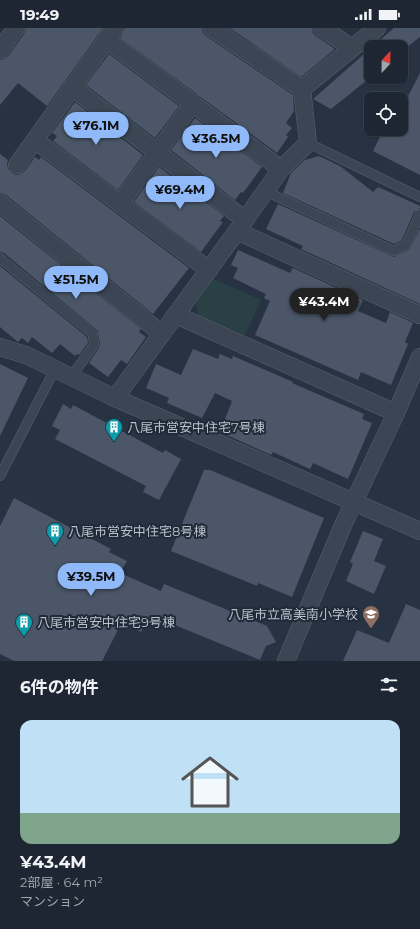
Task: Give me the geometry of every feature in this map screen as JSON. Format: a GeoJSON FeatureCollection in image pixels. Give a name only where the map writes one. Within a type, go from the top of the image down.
{"type":"FeatureCollection","features":[{"type":"Feature","properties":{"kind":"street"},"geometry":{"type":"LineString","coordinates":[[0,50],[16,28]]}},
{"type":"Feature","properties":{"kind":"street"},"geometry":{"type":"LineString","coordinates":[[212,28],[302,88]]}},
{"type":"Feature","properties":{"kind":"street"},"geometry":{"type":"LineString","coordinates":[[322,28],[352,48]]}},
{"type":"Feature","properties":{"kind":"street"},"geometry":{"type":"LineString","coordinates":[[302,88],[377,28]]}},
{"type":"Feature","properties":{"kind":"street"},"geometry":{"type":"LineString","coordinates":[[17,165],[111,34],[192,103],[281,169]]}},
{"type":"Feature","properties":{"kind":"street"},"geometry":{"type":"LineString","coordinates":[[72,87],[157,152],[241,226],[420,316]]}},
{"type":"Feature","properties":{"kind":"street"},"geometry":{"type":"LineString","coordinates":[[115,398],[281,169],[308,143],[302,88]]}},
{"type":"Feature","properties":{"kind":"street"},"geometry":{"type":"LineString","coordinates":[[120,204],[192,103]]}},
{"type":"Feature","properties":{"kind":"street"},"geometry":{"type":"LineString","coordinates":[[35,140],[209,270]]}},
{"type":"Feature","properties":{"kind":"street"},"geometry":{"type":"LineString","coordinates":[[0,203],[162,334]]}},
{"type":"Feature","properties":{"kind":"street"},"geometry":{"type":"LineString","coordinates":[[176,315],[396,413]]}},
{"type":"Feature","properties":{"kind":"street"},"geometry":{"type":"LineString","coordinates":[[0,347],[26,355],[115,398],[420,531]]}},
{"type":"Feature","properties":{"kind":"street"},"geometry":{"type":"LineString","coordinates":[[286,661],[344,523],[396,413],[420,357]]}},
{"type":"Feature","properties":{"kind":"lane"},"geometry":{"type":"LineString","coordinates":[[308,143],[420,197]]}},
{"type":"Feature","properties":{"kind":"lane"},"geometry":{"type":"LineString","coordinates":[[265,191],[394,251],[407,244],[420,214]]}},
{"type":"Feature","properties":{"kind":"lane"},"geometry":{"type":"LineString","coordinates":[[0,258],[93,334],[94,345],[71,376]]}},
{"type":"Feature","properties":{"kind":"lane"},"geometry":{"type":"LineString","coordinates":[[0,476],[56,369]]}},
{"type":"Feature","properties":{"kind":"green space"},"geometry":{"type":"Polygon","coordinates":[[[213,279],[261,300],[245,335],[198,315],[196,303],[213,279]]]}},
{"type":"Feature","properties":{"kind":"building"},"geometry":{"type":"Polygon","coordinates":[[[26,28],[103,28],[47,106],[18,83],[0,105],[0,60],[8,56],[24,34],[26,28]]]}},
{"type":"Feature","properties":{"kind":"building"},"geometry":{"type":"Polygon","coordinates":[[[125,28],[202,28],[203,33],[206,36],[293,95],[294,111],[286,123],[292,128],[286,135],[288,137],[277,153],[120,38],[125,28]]]}},
{"type":"Feature","properties":{"kind":"building"},"geometry":{"type":"Polygon","coordinates":[[[230,28],[312,28],[313,33],[316,36],[335,49],[301,77],[230,28]]]}},
{"type":"Feature","properties":{"kind":"building"},"geometry":{"type":"Polygon","coordinates":[[[394,28],[420,28],[420,37],[408,46],[408,40],[380,40],[394,28]]]}},
{"type":"Feature","properties":{"kind":"building"},"geometry":{"type":"Polygon","coordinates":[[[109,54],[179,106],[155,138],[86,85],[109,54]]]}},
{"type":"Feature","properties":{"kind":"building"},"geometry":{"type":"Polygon","coordinates":[[[364,54],[364,83],[331,109],[313,99],[364,54]]]}},
{"type":"Feature","properties":{"kind":"building"},"geometry":{"type":"Polygon","coordinates":[[[420,73],[420,175],[373,151],[380,136],[408,136],[408,96],[420,73]]]}},
{"type":"Feature","properties":{"kind":"building"},"geometry":{"type":"Polygon","coordinates":[[[75,102],[143,155],[118,190],[53,141],[57,136],[52,133],[75,102]]]}},
{"type":"Feature","properties":{"kind":"building"},"geometry":{"type":"Polygon","coordinates":[[[195,118],[262,167],[243,193],[241,192],[235,200],[171,150],[195,118]]]}},
{"type":"Feature","properties":{"kind":"building"},"geometry":{"type":"Polygon","coordinates":[[[0,154],[8,160],[8,169],[16,175],[25,171],[35,157],[39,160],[41,157],[189,268],[153,314],[6,195],[0,193],[0,154]]]}},
{"type":"Feature","properties":{"kind":"building"},"geometry":{"type":"Polygon","coordinates":[[[319,156],[340,166],[373,192],[378,187],[420,206],[420,208],[414,212],[402,240],[394,244],[283,193],[291,173],[305,160],[319,156]]]}},
{"type":"Feature","properties":{"kind":"building"},"geometry":{"type":"Polygon","coordinates":[[[159,167],[224,216],[220,221],[223,222],[201,252],[134,202],[159,167]]]}},
{"type":"Feature","properties":{"kind":"building"},"geometry":{"type":"Polygon","coordinates":[[[278,204],[394,257],[410,249],[420,229],[420,304],[301,249],[303,246],[266,229],[278,204]]]}},
{"type":"Feature","properties":{"kind":"building"},"geometry":{"type":"Polygon","coordinates":[[[0,216],[141,329],[139,332],[146,337],[127,364],[121,360],[108,377],[89,363],[99,348],[100,344],[98,331],[4,253],[0,252],[0,216]]]}},
{"type":"Feature","properties":{"kind":"building"},"geometry":{"type":"Polygon","coordinates":[[[238,250],[290,273],[293,268],[363,300],[358,311],[386,323],[390,312],[413,323],[405,342],[408,344],[391,385],[361,372],[358,380],[255,335],[270,301],[264,298],[266,294],[233,278],[238,268],[231,265],[238,250]]]}},
{"type":"Feature","properties":{"kind":"building"},"geometry":{"type":"Polygon","coordinates":[[[0,266],[87,337],[88,343],[79,355],[77,354],[75,356],[60,344],[52,353],[32,337],[28,343],[22,338],[18,342],[0,327],[0,266]]]}},
{"type":"Feature","properties":{"kind":"building"},"geometry":{"type":"Polygon","coordinates":[[[193,349],[218,359],[220,354],[232,359],[233,356],[364,414],[362,419],[372,423],[348,479],[313,463],[310,469],[273,452],[271,455],[220,432],[232,401],[215,393],[202,418],[167,403],[169,398],[146,388],[156,364],[181,375],[193,349]]]}},
{"type":"Feature","properties":{"kind":"building"},"geometry":{"type":"Polygon","coordinates":[[[0,364],[28,378],[0,436],[0,364]]]}},
{"type":"Feature","properties":{"kind":"building","name":"八尾市営安中住宅7号棟"},"geometry":{"type":"Polygon","coordinates":[[[63,404],[71,409],[73,405],[163,453],[165,450],[181,459],[159,500],[143,492],[146,486],[55,439],[60,430],[52,426],[63,404]]]}},
{"type":"Feature","properties":{"kind":"building"},"geometry":{"type":"Polygon","coordinates":[[[204,470],[210,470],[324,518],[292,597],[258,583],[257,586],[171,551],[204,470]]]}},
{"type":"Feature","properties":{"kind":"building"},"geometry":{"type":"Polygon","coordinates":[[[14,498],[111,549],[109,552],[127,561],[120,573],[161,591],[164,584],[267,626],[276,642],[266,646],[260,660],[150,615],[141,632],[122,622],[102,661],[14,661],[0,654],[0,526],[14,498]]]}},
{"type":"Feature","properties":{"kind":"building"},"geometry":{"type":"Polygon","coordinates":[[[363,531],[383,539],[374,561],[386,566],[374,594],[346,581],[353,564],[350,562],[363,531]]]}},
{"type":"Feature","properties":{"kind":"building"},"geometry":{"type":"Polygon","coordinates":[[[406,604],[420,610],[420,661],[343,661],[357,630],[389,643],[406,604]]]}},
{"type":"Feature","properties":{"kind":"place","name":"八尾市営安中住宅7号棟"},"geometry":{"type":"Point","coordinates":[114,442]}},
{"type":"Feature","properties":{"kind":"place","name":"八尾市営安中住宅8号棟"},"geometry":{"type":"Point","coordinates":[55,546]}},
{"type":"Feature","properties":{"kind":"place","name":"八尾市立高美南小学校"},"geometry":{"type":"Point","coordinates":[371,629]}},
{"type":"Feature","properties":{"kind":"place","name":"八尾市営安中住宅9号棟"},"geometry":{"type":"Point","coordinates":[24,637]}}]}
